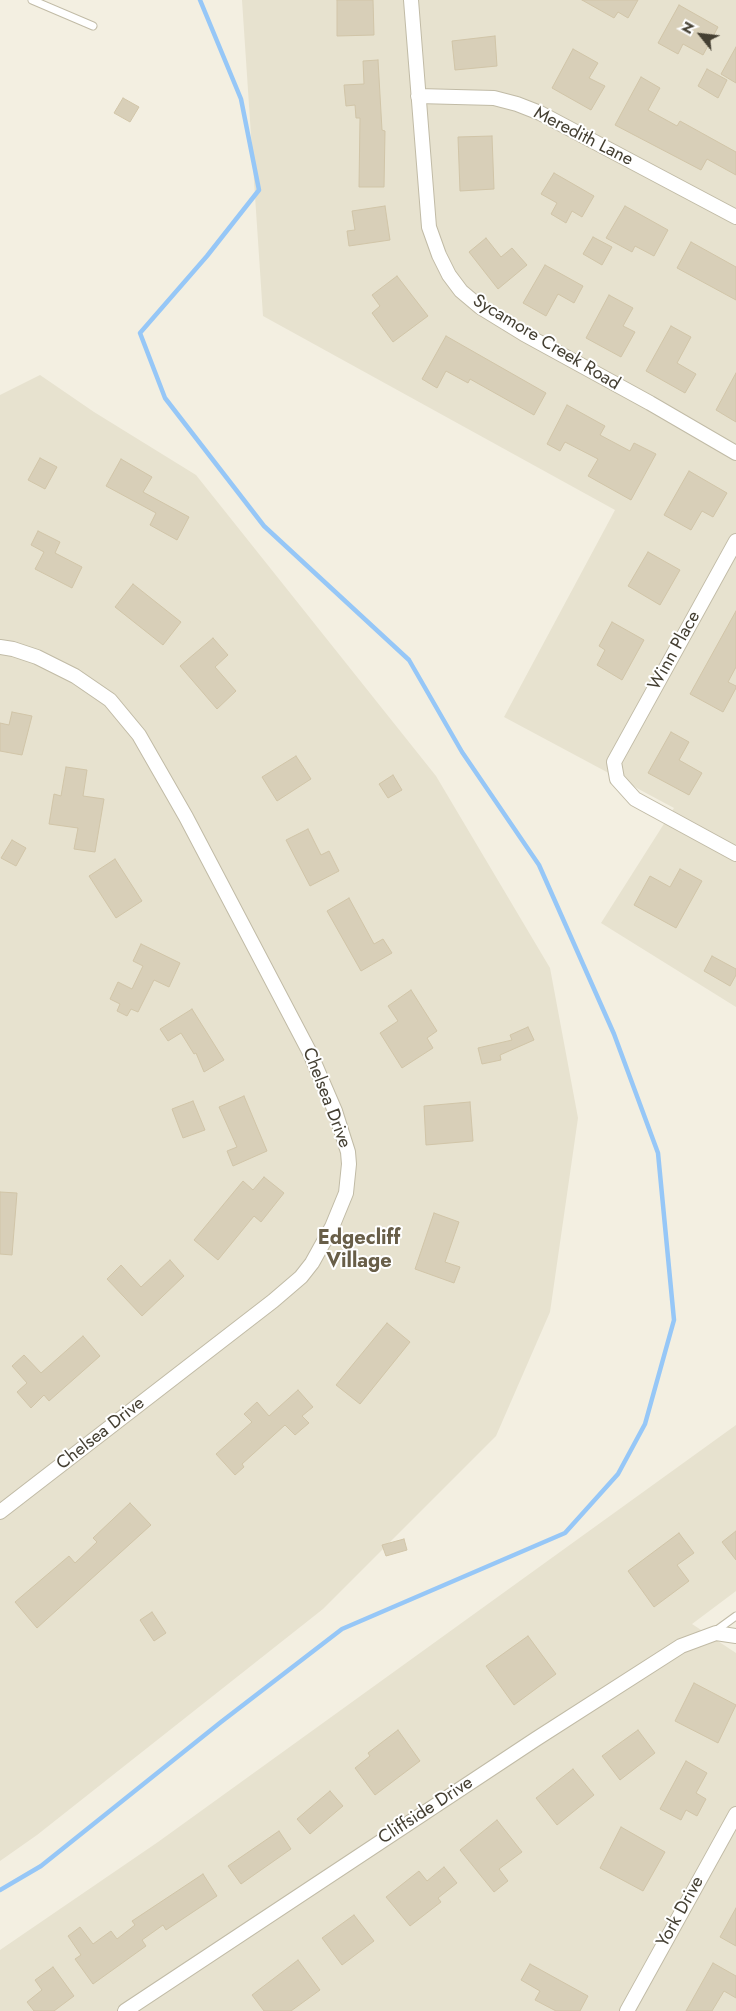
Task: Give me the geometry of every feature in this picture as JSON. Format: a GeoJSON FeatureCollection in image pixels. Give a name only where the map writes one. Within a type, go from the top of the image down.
{"type":"FeatureCollection","features":[{"type":"Feature","properties":{"kind":"street","name":"Sycamore Creek Road"},"geometry":{"type":"LineString","coordinates":[[411,0],[429,227],[439,255],[449,275],[461,291],[480,307],[524,334],[650,403],[736,453]]}},
{"type":"Feature","properties":{"kind":"street","name":"Meredith Lane"},"geometry":{"type":"LineString","coordinates":[[418,96],[494,98],[517,104],[540,113],[736,217]]}},
{"type":"Feature","properties":{"kind":"street","name":"Winn Place"},"geometry":{"type":"LineString","coordinates":[[736,541],[614,762],[616,779],[635,799],[736,854]]}},
{"type":"Feature","properties":{"kind":"street","name":"Chelsea Drive"},"geometry":{"type":"LineString","coordinates":[[0,647],[37,656],[75,676],[110,700],[139,735],[186,817],[310,1053],[335,1112],[350,1164],[346,1193],[332,1227],[312,1263],[301,1277],[273,1301],[0,1512]]}},
{"type":"Feature","properties":{"kind":"street","name":"Cliffside Drive"},"geometry":{"type":"LineString","coordinates":[[125,2011],[536,1739],[681,1646],[712,1634],[736,1636]]}},
{"type":"Feature","properties":{"kind":"street","name":"York Drive"},"geometry":{"type":"LineString","coordinates":[[627,2011],[736,1814]]}},
{"type":"Feature","properties":{"kind":"lane"},"geometry":{"type":"LineString","coordinates":[[32,0],[93,26]]}},
{"type":"Feature","properties":{"kind":"lane"},"geometry":{"type":"LineString","coordinates":[[712,1634],[736,1616]]}},
{"type":"Feature","properties":{"kind":"shaded area"},"geometry":{"type":"Polygon","coordinates":[[[242,0],[736,0],[736,1007],[601,923],[674,808],[504,717],[615,510],[263,316],[242,0]]]}},
{"type":"Feature","properties":{"kind":"shaded area"},"geometry":{"type":"Polygon","coordinates":[[[40,375],[94,412],[196,475],[436,776],[550,968],[578,1118],[550,1312],[496,1436],[323,1609],[37,1835],[0,1861],[0,395],[40,375]]]}},
{"type":"Feature","properties":{"kind":"shaded area"},"geometry":{"type":"Polygon","coordinates":[[[736,1425],[736,1591],[692,1624],[736,1653],[736,2011],[0,2011],[0,1950],[158,1842],[736,1425]]]}},
{"type":"Feature","properties":{"kind":"building"},"geometry":{"type":"Polygon","coordinates":[[[337,0],[373,0],[374,35],[337,36],[337,0]]]}},
{"type":"Feature","properties":{"kind":"building"},"geometry":{"type":"Polygon","coordinates":[[[582,0],[638,0],[628,18],[618,12],[614,18],[582,0]]]}},
{"type":"Feature","properties":{"kind":"building"},"geometry":{"type":"Polygon","coordinates":[[[679,5],[718,27],[703,55],[683,44],[678,54],[658,43],[679,5]]]}},
{"type":"Feature","properties":{"kind":"building"},"geometry":{"type":"Polygon","coordinates":[[[495,36],[497,66],[455,70],[452,41],[495,36]]]}},
{"type":"Feature","properties":{"kind":"building"},"geometry":{"type":"Polygon","coordinates":[[[736,47],[736,83],[721,74],[736,47]]]}},
{"type":"Feature","properties":{"kind":"building"},"geometry":{"type":"Polygon","coordinates":[[[573,49],[598,63],[589,78],[605,86],[591,110],[552,88],[573,49]]]}},
{"type":"Feature","properties":{"kind":"building"},"geometry":{"type":"Polygon","coordinates":[[[378,60],[382,130],[385,131],[384,187],[359,187],[360,118],[356,118],[355,105],[346,106],[344,85],[364,84],[363,61],[378,60]]]}},
{"type":"Feature","properties":{"kind":"building"},"geometry":{"type":"Polygon","coordinates":[[[707,69],[727,80],[718,98],[698,86],[707,69]]]}},
{"type":"Feature","properties":{"kind":"building"},"geometry":{"type":"Polygon","coordinates":[[[641,77],[660,88],[648,110],[677,126],[680,121],[736,152],[736,175],[707,159],[701,170],[615,125],[641,77]]]}},
{"type":"Feature","properties":{"kind":"building"},"geometry":{"type":"Polygon","coordinates":[[[123,98],[139,107],[130,122],[114,113],[123,98]]]}},
{"type":"Feature","properties":{"kind":"building"},"geometry":{"type":"Polygon","coordinates":[[[492,136],[494,189],[460,191],[458,137],[492,136]]]}},
{"type":"Feature","properties":{"kind":"building"},"geometry":{"type":"Polygon","coordinates":[[[554,173],[594,196],[582,217],[572,211],[566,223],[551,214],[557,203],[541,194],[554,173]]]}},
{"type":"Feature","properties":{"kind":"building"},"geometry":{"type":"Polygon","coordinates":[[[385,206],[390,240],[349,246],[347,231],[355,230],[352,211],[385,206]]]}},
{"type":"Feature","properties":{"kind":"building"},"geometry":{"type":"Polygon","coordinates":[[[625,206],[668,230],[654,256],[635,246],[632,252],[606,238],[625,206]]]}},
{"type":"Feature","properties":{"kind":"building"},"geometry":{"type":"Polygon","coordinates":[[[593,237],[612,247],[602,265],[583,254],[593,237]]]}},
{"type":"Feature","properties":{"kind":"building"},"geometry":{"type":"Polygon","coordinates":[[[486,238],[501,257],[512,248],[527,265],[498,289],[469,252],[486,238]]]}},
{"type":"Feature","properties":{"kind":"building"},"geometry":{"type":"Polygon","coordinates":[[[691,242],[736,267],[736,300],[677,268],[691,242]]]}},
{"type":"Feature","properties":{"kind":"building"},"geometry":{"type":"Polygon","coordinates":[[[545,265],[583,286],[574,303],[558,294],[546,316],[523,303],[545,265]]]}},
{"type":"Feature","properties":{"kind":"building"},"geometry":{"type":"Polygon","coordinates":[[[397,276],[428,316],[393,342],[372,313],[380,306],[372,295],[397,276]]]}},
{"type":"Feature","properties":{"kind":"building"},"geometry":{"type":"Polygon","coordinates":[[[609,295],[633,308],[623,326],[635,332],[621,357],[586,338],[609,295]]]}},
{"type":"Feature","properties":{"kind":"building"},"geometry":{"type":"Polygon","coordinates":[[[671,326],[691,337],[677,363],[696,374],[685,393],[646,371],[671,326]]]}},
{"type":"Feature","properties":{"kind":"building"},"geometry":{"type":"Polygon","coordinates":[[[446,336],[546,393],[534,415],[470,379],[468,383],[446,371],[437,388],[422,379],[446,336]]]}},
{"type":"Feature","properties":{"kind":"building"},"geometry":{"type":"Polygon","coordinates":[[[736,373],[736,422],[716,410],[736,373]]]}},
{"type":"Feature","properties":{"kind":"building"},"geometry":{"type":"Polygon","coordinates":[[[567,405],[605,426],[600,435],[630,451],[634,443],[656,454],[631,500],[588,476],[598,459],[565,442],[560,451],[547,444],[567,405]]]}},
{"type":"Feature","properties":{"kind":"building"},"geometry":{"type":"Polygon","coordinates":[[[40,458],[57,467],[45,489],[28,480],[40,458]]]}},
{"type":"Feature","properties":{"kind":"building"},"geometry":{"type":"Polygon","coordinates":[[[121,459],[152,477],[143,492],[189,517],[177,540],[150,525],[156,513],[106,486],[121,459]]]}},
{"type":"Feature","properties":{"kind":"building"},"geometry":{"type":"Polygon","coordinates":[[[689,471],[727,493],[713,517],[702,511],[691,530],[664,515],[689,471]]]}},
{"type":"Feature","properties":{"kind":"building"},"geometry":{"type":"Polygon","coordinates":[[[38,531],[60,542],[55,553],[82,567],[72,588],[35,569],[44,552],[31,545],[38,531]]]}},
{"type":"Feature","properties":{"kind":"building"},"geometry":{"type":"Polygon","coordinates":[[[648,552],[680,570],[660,605],[628,586],[648,552]]]}},
{"type":"Feature","properties":{"kind":"building"},"geometry":{"type":"Polygon","coordinates":[[[133,584],[181,622],[163,645],[115,607],[133,584]]]}},
{"type":"Feature","properties":{"kind":"building"},"geometry":{"type":"Polygon","coordinates":[[[736,611],[736,667],[728,682],[736,686],[736,688],[723,712],[690,694],[736,611]]]}},
{"type":"Feature","properties":{"kind":"building"},"geometry":{"type":"Polygon","coordinates":[[[612,622],[644,640],[622,680],[597,665],[605,650],[599,646],[612,622]]]}},
{"type":"Feature","properties":{"kind":"building"},"geometry":{"type":"Polygon","coordinates":[[[213,638],[228,655],[215,667],[236,691],[217,709],[180,666],[213,638]]]}},
{"type":"Feature","properties":{"kind":"building"},"geometry":{"type":"Polygon","coordinates":[[[12,712],[32,716],[22,755],[0,751],[0,723],[9,725],[12,712]]]}},
{"type":"Feature","properties":{"kind":"building"},"geometry":{"type":"Polygon","coordinates":[[[671,732],[689,742],[679,760],[702,773],[689,795],[648,773],[671,732]]]}},
{"type":"Feature","properties":{"kind":"building"},"geometry":{"type":"Polygon","coordinates":[[[296,756],[311,779],[277,801],[262,777],[296,756]]]}},
{"type":"Feature","properties":{"kind":"building"},"geometry":{"type":"Polygon","coordinates":[[[66,767],[87,770],[83,796],[104,799],[95,852],[74,849],[78,828],[49,824],[54,794],[61,796],[66,767]]]}},
{"type":"Feature","properties":{"kind":"building"},"geometry":{"type":"Polygon","coordinates":[[[393,775],[402,790],[388,798],[379,784],[393,775]]]}},
{"type":"Feature","properties":{"kind":"building"},"geometry":{"type":"Polygon","coordinates":[[[308,829],[321,855],[329,851],[339,871],[310,886],[286,840],[308,829]]]}},
{"type":"Feature","properties":{"kind":"building"},"geometry":{"type":"Polygon","coordinates":[[[12,840],[26,848],[16,866],[1,858],[12,840]]]}},
{"type":"Feature","properties":{"kind":"building"},"geometry":{"type":"Polygon","coordinates":[[[115,859],[142,901],[116,918],[89,876],[115,859]]]}},
{"type":"Feature","properties":{"kind":"building"},"geometry":{"type":"Polygon","coordinates":[[[680,869],[702,881],[676,928],[634,905],[650,876],[670,887],[680,869]]]}},
{"type":"Feature","properties":{"kind":"building"},"geometry":{"type":"Polygon","coordinates":[[[349,898],[374,944],[383,939],[392,953],[361,971],[327,911],[349,898]]]}},
{"type":"Feature","properties":{"kind":"building"},"geometry":{"type":"Polygon","coordinates":[[[141,944],[180,963],[169,987],[154,980],[138,1012],[131,1009],[127,1016],[117,1011],[120,1004],[110,999],[118,982],[132,989],[143,966],[133,961],[141,944]]]}},
{"type":"Feature","properties":{"kind":"building"},"geometry":{"type":"Polygon","coordinates":[[[712,956],[736,969],[736,975],[730,986],[704,971],[712,956]]]}},
{"type":"Feature","properties":{"kind":"building"},"geometry":{"type":"Polygon","coordinates":[[[411,990],[437,1031],[427,1038],[433,1048],[402,1068],[380,1033],[398,1021],[388,1006],[411,990]]]}},
{"type":"Feature","properties":{"kind":"building"},"geometry":{"type":"Polygon","coordinates":[[[192,1009],[224,1060],[204,1072],[196,1053],[194,1054],[181,1033],[168,1041],[160,1029],[192,1009]]]}},
{"type":"Feature","properties":{"kind":"building"},"geometry":{"type":"Polygon","coordinates":[[[528,1027],[534,1040],[500,1055],[501,1060],[482,1064],[478,1048],[512,1040],[510,1035],[528,1027]]]}},
{"type":"Feature","properties":{"kind":"building"},"geometry":{"type":"Polygon","coordinates":[[[244,1096],[267,1151],[233,1166],[227,1151],[237,1147],[219,1107],[244,1096]]]}},
{"type":"Feature","properties":{"kind":"building"},"geometry":{"type":"Polygon","coordinates":[[[193,1101],[205,1130],[183,1138],[172,1109],[193,1101]]]}},
{"type":"Feature","properties":{"kind":"building"},"geometry":{"type":"Polygon","coordinates":[[[470,1102],[473,1141],[426,1145],[424,1106],[470,1102]]]}},
{"type":"Feature","properties":{"kind":"building"},"geometry":{"type":"Polygon","coordinates":[[[264,1177],[284,1193],[261,1222],[254,1216],[218,1260],[194,1240],[243,1181],[253,1190],[264,1177]]]}},
{"type":"Feature","properties":{"kind":"building"},"geometry":{"type":"Polygon","coordinates":[[[0,1192],[17,1193],[12,1255],[0,1254],[0,1192]]]}},
{"type":"Feature","properties":{"kind":"building"},"geometry":{"type":"Polygon","coordinates":[[[434,1213],[459,1222],[445,1262],[460,1267],[454,1283],[415,1269],[434,1213]]]}},
{"type":"Feature","properties":{"kind":"building"},"geometry":{"type":"Polygon","coordinates":[[[170,1260],[184,1276],[142,1316],[107,1279],[121,1265],[141,1287],[170,1260]]]}},
{"type":"Feature","properties":{"kind":"building"},"geometry":{"type":"Polygon","coordinates":[[[387,1323],[410,1342],[360,1404],[336,1385],[387,1323]]]}},
{"type":"Feature","properties":{"kind":"building"},"geometry":{"type":"Polygon","coordinates":[[[83,1336],[100,1356],[49,1401],[44,1395],[31,1408],[17,1392],[27,1383],[12,1366],[24,1355],[41,1373],[83,1336]]]}},
{"type":"Feature","properties":{"kind":"building"},"geometry":{"type":"Polygon","coordinates":[[[298,1390],[313,1407],[302,1416],[309,1423],[295,1435],[285,1425],[242,1464],[244,1467],[235,1475],[216,1454],[252,1422],[244,1414],[257,1402],[269,1416],[298,1390]]]}},
{"type":"Feature","properties":{"kind":"building"},"geometry":{"type":"Polygon","coordinates":[[[130,1503],[151,1525],[37,1628],[15,1602],[69,1556],[75,1563],[97,1542],[93,1538],[130,1503]]]}},
{"type":"Feature","properties":{"kind":"building"},"geometry":{"type":"Polygon","coordinates":[[[736,1531],[736,1560],[722,1542],[736,1531]]]}},
{"type":"Feature","properties":{"kind":"building"},"geometry":{"type":"Polygon","coordinates":[[[679,1533],[694,1553],[677,1565],[689,1581],[654,1607],[628,1571],[679,1533]]]}},
{"type":"Feature","properties":{"kind":"building"},"geometry":{"type":"Polygon","coordinates":[[[404,1539],[407,1550],[386,1556],[382,1545],[404,1539]]]}},
{"type":"Feature","properties":{"kind":"building"},"geometry":{"type":"Polygon","coordinates":[[[152,1612],[166,1633],[154,1641],[140,1620],[152,1612]]]}},
{"type":"Feature","properties":{"kind":"building"},"geometry":{"type":"Polygon","coordinates":[[[528,1636],[556,1674],[514,1705],[486,1666],[528,1636]]]}},
{"type":"Feature","properties":{"kind":"building"},"geometry":{"type":"Polygon","coordinates":[[[694,1683],[736,1705],[718,1743],[675,1721],[694,1683]]]}},
{"type":"Feature","properties":{"kind":"building"},"geometry":{"type":"Polygon","coordinates":[[[398,1730],[420,1761],[375,1795],[355,1768],[370,1756],[368,1753],[398,1730]]]}},
{"type":"Feature","properties":{"kind":"building"},"geometry":{"type":"Polygon","coordinates":[[[638,1730],[655,1753],[620,1780],[602,1756],[638,1730]]]}},
{"type":"Feature","properties":{"kind":"building"},"geometry":{"type":"Polygon","coordinates":[[[686,1761],[707,1773],[696,1793],[706,1799],[697,1816],[686,1810],[681,1820],[660,1809],[686,1761]]]}},
{"type":"Feature","properties":{"kind":"building"},"geometry":{"type":"Polygon","coordinates":[[[573,1769],[594,1795],[557,1825],[536,1798],[573,1769]]]}},
{"type":"Feature","properties":{"kind":"building"},"geometry":{"type":"Polygon","coordinates":[[[330,1791],[343,1806],[310,1834],[297,1819],[330,1791]]]}},
{"type":"Feature","properties":{"kind":"building"},"geometry":{"type":"Polygon","coordinates":[[[497,1820],[522,1852],[499,1869],[508,1881],[494,1892],[460,1850],[497,1820]]]}},
{"type":"Feature","properties":{"kind":"building"},"geometry":{"type":"Polygon","coordinates":[[[621,1827],[665,1852],[643,1891],[600,1868],[621,1827]]]}},
{"type":"Feature","properties":{"kind":"building"},"geometry":{"type":"Polygon","coordinates":[[[279,1831],[291,1849],[241,1884],[228,1866],[279,1831]]]}},
{"type":"Feature","properties":{"kind":"building"},"geometry":{"type":"Polygon","coordinates":[[[444,1867],[457,1883],[438,1898],[441,1902],[410,1926],[386,1897],[419,1871],[427,1881],[444,1867]]]}},
{"type":"Feature","properties":{"kind":"building"},"geometry":{"type":"Polygon","coordinates":[[[203,1874],[217,1896],[166,1930],[163,1925],[142,1940],[146,1946],[93,1984],[75,1959],[81,1955],[68,1936],[80,1927],[93,1944],[111,1931],[117,1939],[135,1925],[132,1921],[203,1874]]]}},
{"type":"Feature","properties":{"kind":"building"},"geometry":{"type":"Polygon","coordinates":[[[736,1908],[736,1946],[720,1937],[736,1908]]]}},
{"type":"Feature","properties":{"kind":"building"},"geometry":{"type":"Polygon","coordinates":[[[354,1915],[374,1941],[342,1965],[322,1938],[354,1915]]]}},
{"type":"Feature","properties":{"kind":"building"},"geometry":{"type":"Polygon","coordinates":[[[298,1960],[320,1990],[291,2011],[264,2011],[252,1995],[298,1960]]]}},
{"type":"Feature","properties":{"kind":"building"},"geometry":{"type":"Polygon","coordinates":[[[713,1963],[736,1976],[736,1998],[724,1991],[712,2011],[686,2011],[713,1963]]]}},
{"type":"Feature","properties":{"kind":"building"},"geometry":{"type":"Polygon","coordinates":[[[530,1964],[588,1996],[580,2011],[556,2011],[535,2000],[540,1991],[521,1980],[530,1964]]]}},
{"type":"Feature","properties":{"kind":"building"},"geometry":{"type":"Polygon","coordinates":[[[53,1967],[74,1996],[54,2011],[34,2011],[27,2002],[42,1990],[35,1980],[53,1967]]]}},
{"type":"Feature","properties":{"kind":"waterway"},"geometry":{"type":"LineString","coordinates":[[0,1890],[41,1866],[221,1722],[342,1629],[565,1533],[618,1474],[645,1424],[674,1320],[658,1153],[614,1034],[539,865],[462,752],[409,660],[264,526],[165,398],[140,333],[207,256],[259,190],[241,99],[200,0]]}},
{"type":"Feature","properties":{"kind":"district","name":"Edgecliff Village"},"geometry":{"type":"Point","coordinates":[359,1250]}}]}
